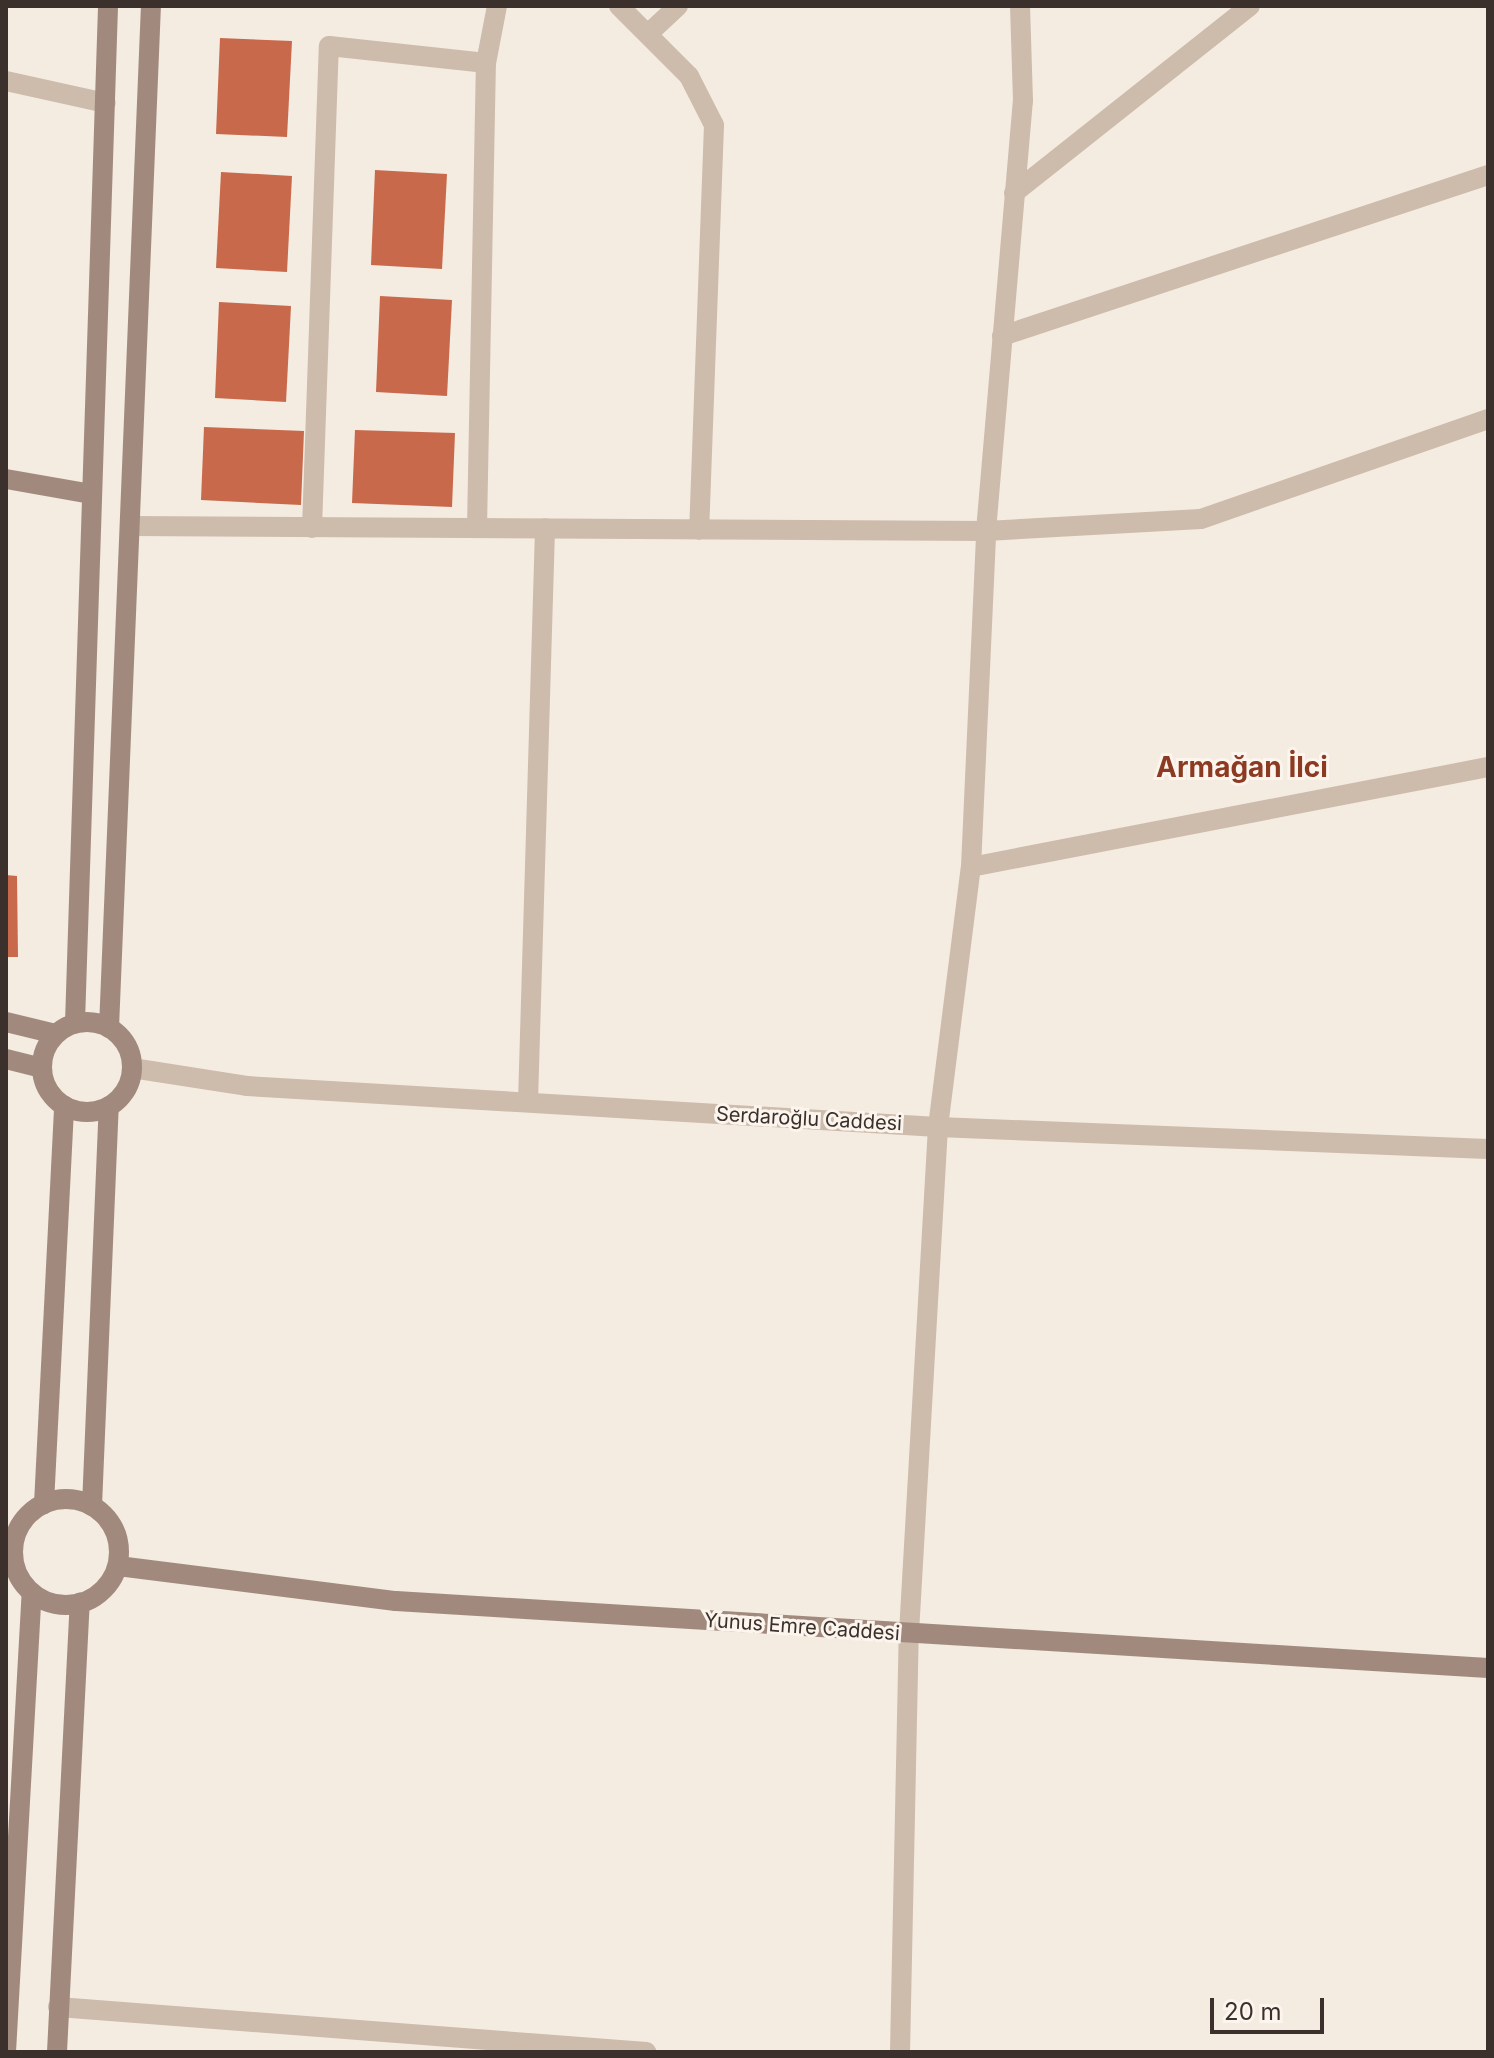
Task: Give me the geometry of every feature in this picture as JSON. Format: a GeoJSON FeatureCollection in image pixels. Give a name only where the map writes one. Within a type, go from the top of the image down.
{"type":"FeatureCollection","features":[{"type":"Feature","properties":{"kind":"main road"},"geometry":{"type":"LineString","coordinates":[[75,1023],[108,6]]}},
{"type":"Feature","properties":{"kind":"main road"},"geometry":{"type":"LineString","coordinates":[[109,1028],[151,6]]}},
{"type":"Feature","properties":{"kind":"main road"},"geometry":{"type":"LineString","coordinates":[[6,479],[91,494]]}},
{"type":"Feature","properties":{"kind":"main road"},"geometry":{"type":"LineString","coordinates":[[6,1022],[56,1034]]}},
{"type":"Feature","properties":{"kind":"main road"},"geometry":{"type":"LineString","coordinates":[[75,1023],[109,1028],[126,1045],[132,1068],[126,1090],[109,1106],[87,1113],[64,1106],[48,1090],[41,1068],[56,1034],[75,1023]]}},
{"type":"Feature","properties":{"kind":"main road"},"geometry":{"type":"LineString","coordinates":[[6,1059],[41,1068]]}},
{"type":"Feature","properties":{"kind":"main road"},"geometry":{"type":"LineString","coordinates":[[44,1504],[64,1106]]}},
{"type":"Feature","properties":{"kind":"main road"},"geometry":{"type":"LineString","coordinates":[[92,1506],[109,1106]]}},
{"type":"Feature","properties":{"kind":"main road"},"geometry":{"type":"LineString","coordinates":[[6,2052],[32,1593],[10,1553],[21,1524],[44,1504],[92,1506],[115,1531],[118,1566],[110,1583],[80,1603],[32,1593]]}},
{"type":"Feature","properties":{"kind":"main road","name":"Yunus Emre Caddesi"},"geometry":{"type":"LineString","coordinates":[[118,1566],[396,1601],[1488,1668]]}},
{"type":"Feature","properties":{"kind":"main road"},"geometry":{"type":"LineString","coordinates":[[57,2052],[80,1603]]}},
{"type":"Feature","properties":{"kind":"street"},"geometry":{"type":"LineString","coordinates":[[477,528],[486,63],[497,6]]}},
{"type":"Feature","properties":{"kind":"street"},"geometry":{"type":"LineString","coordinates":[[619,6],[689,76],[714,125],[699,530]]}},
{"type":"Feature","properties":{"kind":"street"},"geometry":{"type":"LineString","coordinates":[[648,34],[678,6]]}},
{"type":"Feature","properties":{"kind":"street"},"geometry":{"type":"LineString","coordinates":[[900,2052],[909,1633],[938,1127],[971,867],[986,531],[1023,101],[1020,6]]}},
{"type":"Feature","properties":{"kind":"street"},"geometry":{"type":"LineString","coordinates":[[1014,193],[1250,6]]}},
{"type":"Feature","properties":{"kind":"street"},"geometry":{"type":"LineString","coordinates":[[312,528],[329,46],[486,63]]}},
{"type":"Feature","properties":{"kind":"street"},"geometry":{"type":"LineString","coordinates":[[6,81],[106,103]]}},
{"type":"Feature","properties":{"kind":"street"},"geometry":{"type":"LineString","coordinates":[[1002,336],[1488,175]]}},
{"type":"Feature","properties":{"kind":"street"},"geometry":{"type":"LineString","coordinates":[[130,526],[986,531],[1201,519],[1488,419]]}},
{"type":"Feature","properties":{"kind":"street"},"geometry":{"type":"LineString","coordinates":[[528,1102],[545,528]]}},
{"type":"Feature","properties":{"kind":"street"},"geometry":{"type":"LineString","coordinates":[[971,867],[1488,767]]}},
{"type":"Feature","properties":{"kind":"street","name":"Serdaroğlu Caddesi"},"geometry":{"type":"LineString","coordinates":[[132,1068],[247,1086],[938,1127],[1488,1149]]}},
{"type":"Feature","properties":{"kind":"street"},"geometry":{"type":"LineString","coordinates":[[58,2007],[646,2052]]}},
{"type":"Feature","properties":{"kind":"building"},"geometry":{"type":"Polygon","coordinates":[[[220,38],[292,41],[287,137],[216,134],[220,38]]]}},
{"type":"Feature","properties":{"kind":"building"},"geometry":{"type":"Polygon","coordinates":[[[375,170],[447,174],[442,269],[371,265],[375,170]]]}},
{"type":"Feature","properties":{"kind":"building"},"geometry":{"type":"Polygon","coordinates":[[[221,172],[292,176],[287,272],[216,268],[221,172]]]}},
{"type":"Feature","properties":{"kind":"building"},"geometry":{"type":"Polygon","coordinates":[[[380,296],[452,300],[447,396],[376,392],[380,296]]]}},
{"type":"Feature","properties":{"kind":"building"},"geometry":{"type":"Polygon","coordinates":[[[219,302],[291,306],[286,402],[215,398],[219,302]]]}},
{"type":"Feature","properties":{"kind":"building"},"geometry":{"type":"Polygon","coordinates":[[[204,427],[304,431],[301,505],[201,500],[204,427]]]}},
{"type":"Feature","properties":{"kind":"building"},"geometry":{"type":"Polygon","coordinates":[[[355,430],[455,433],[452,507],[352,503],[355,430]]]}},
{"type":"Feature","properties":{"kind":"building"},"geometry":{"type":"Polygon","coordinates":[[[6,875],[17,876],[18,957],[6,957],[6,875]]]}},
{"type":"Feature","properties":{"kind":"district","name":"Armağan İlci"},"geometry":{"type":"Point","coordinates":[1242,767]}}]}
